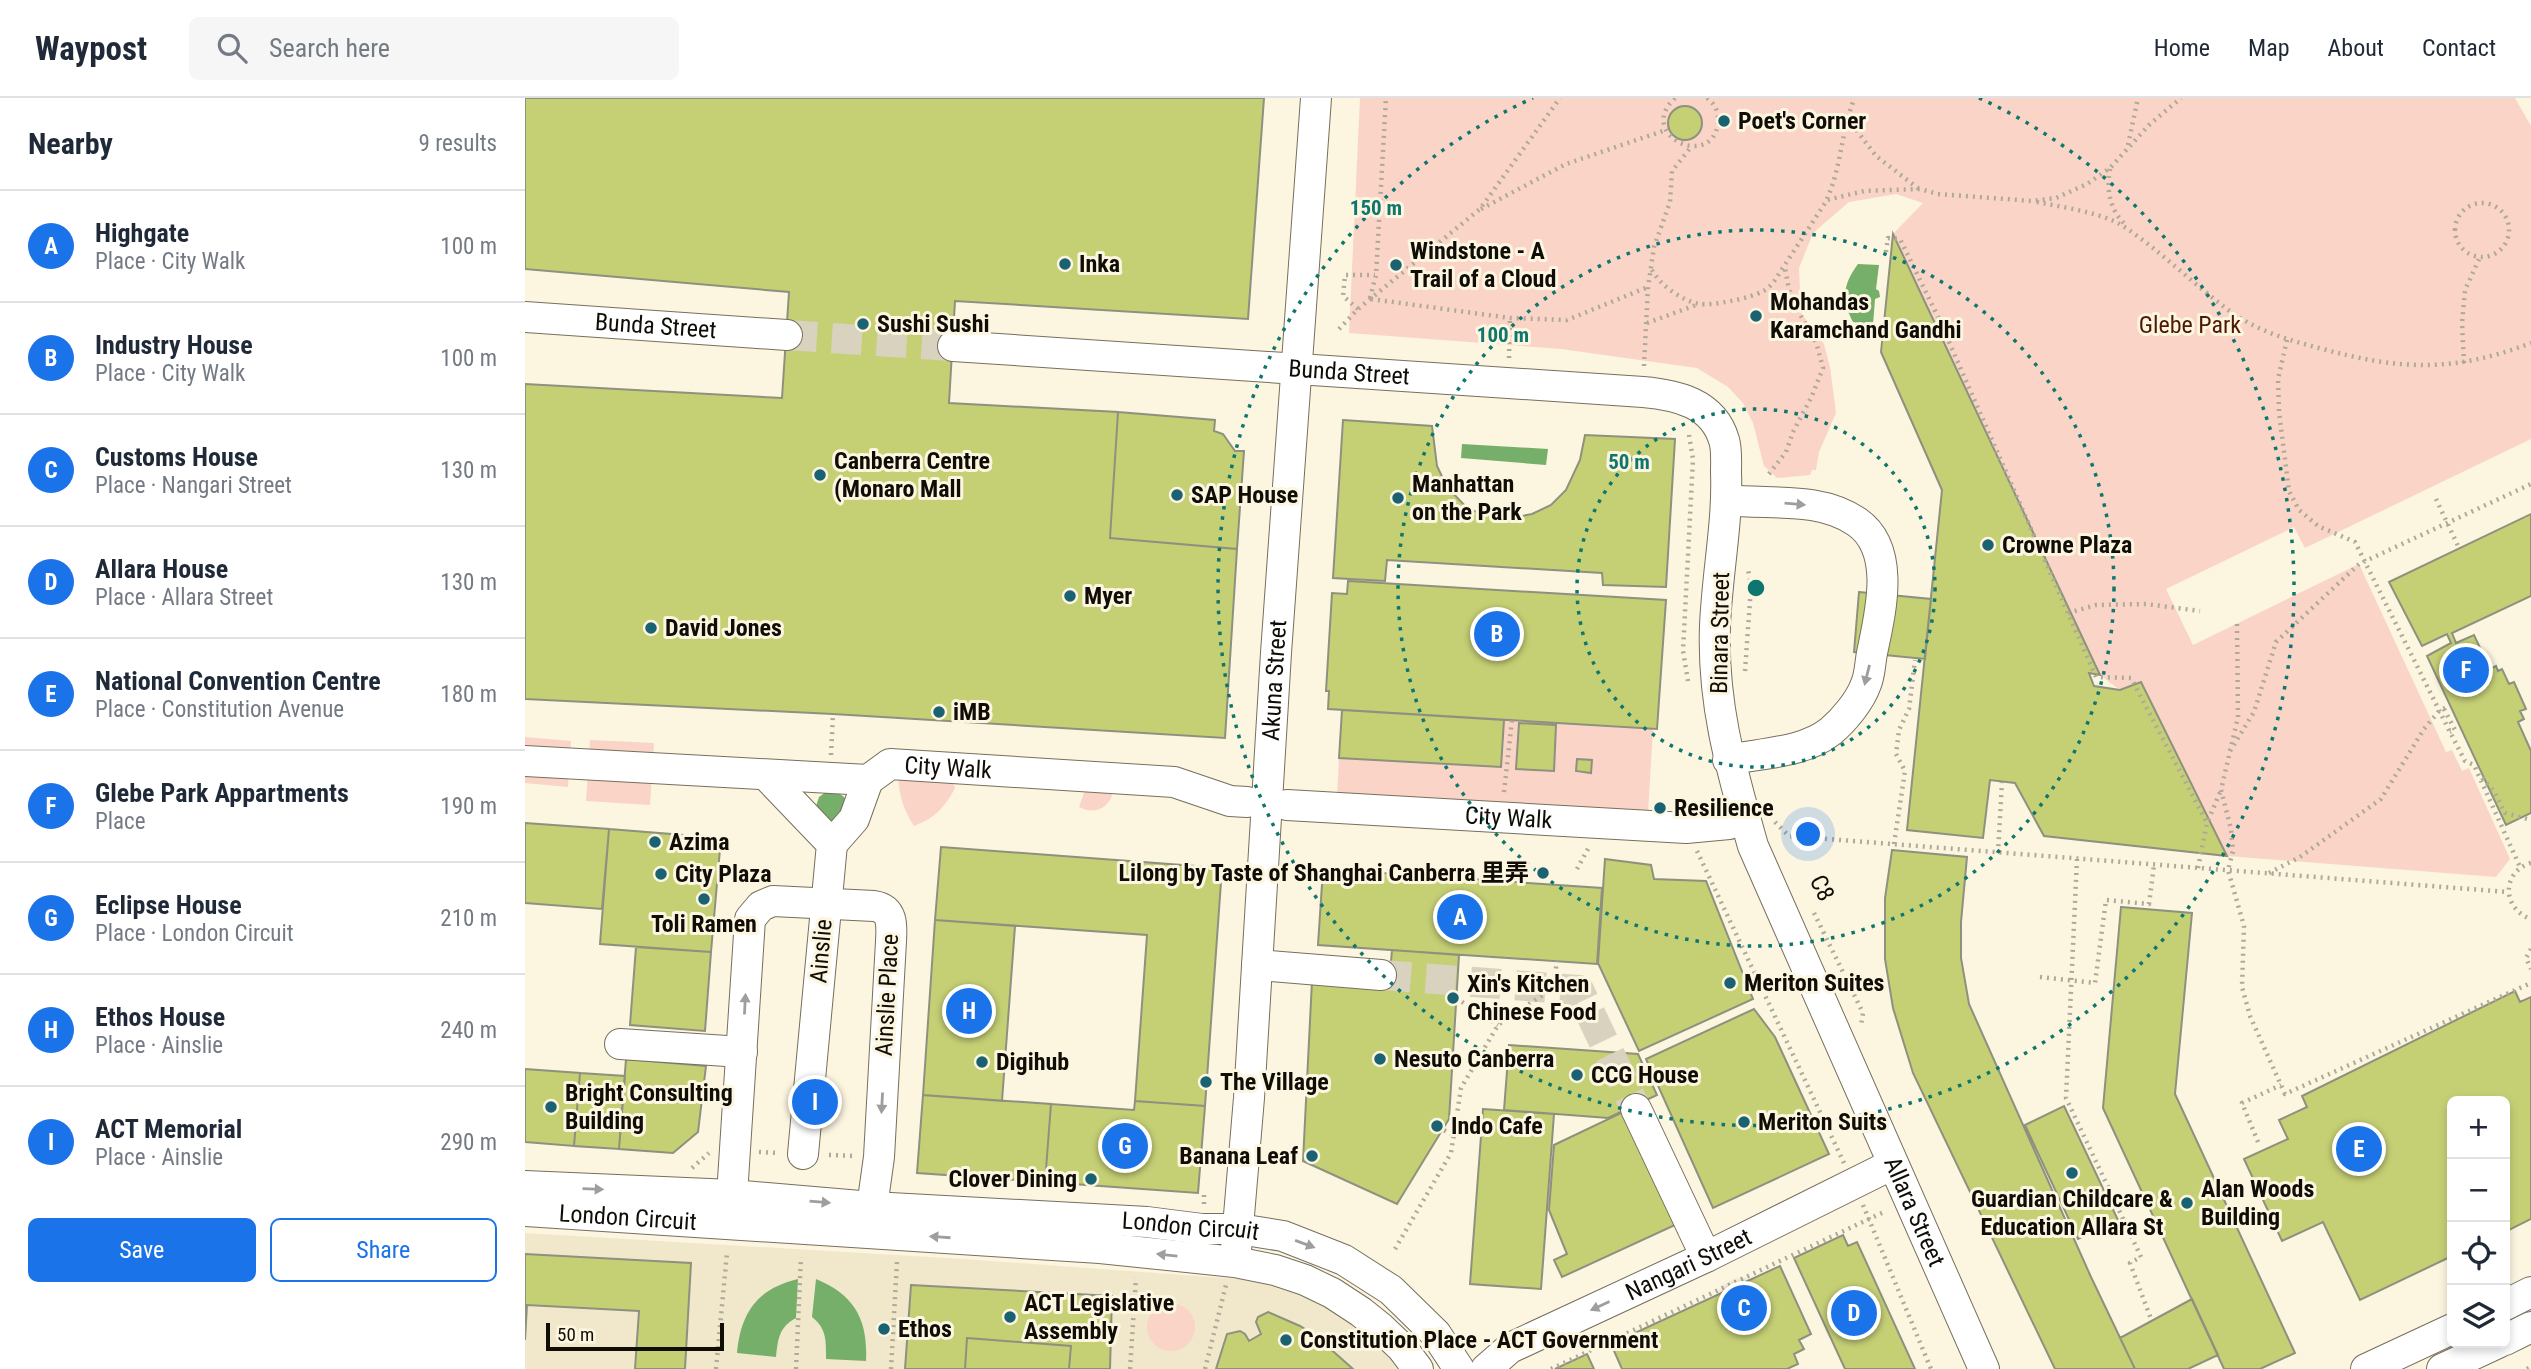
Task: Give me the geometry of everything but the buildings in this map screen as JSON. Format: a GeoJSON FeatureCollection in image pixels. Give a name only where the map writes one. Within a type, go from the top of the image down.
{"type":"FeatureCollection","features":[{"type":"Feature","properties":{"kind":"street","name":"Akuna Street"},"geometry":{"type":"LineString","coordinates":[[1231,1273],[1239,1229],[1316,98]]}},
{"type":"Feature","properties":{"kind":"street","name":"Bunda Street"},"geometry":{"type":"LineString","coordinates":[[525,317],[787,335]]}},
{"type":"Feature","properties":{"kind":"street","name":"Bunda Street"},"geometry":{"type":"LineString","coordinates":[[953,346],[1668,394],[1692,402],[1714,418],[1725,441]]}},
{"type":"Feature","properties":{"kind":"street","name":"Binara Street"},"geometry":{"type":"LineString","coordinates":[[1725,441],[1727,500],[1715,625],[1715,681],[1728,760],[1749,822]]}},
{"type":"Feature","properties":{"kind":"street"},"geometry":{"type":"LineString","coordinates":[[1727,500],[1815,506],[1838,512],[1866,530],[1879,552],[1883,578],[1877,631],[1866,685],[1848,712],[1830,732],[1805,744],[1728,760]]}},
{"type":"Feature","properties":{"kind":"street","name":"City Walk"},"geometry":{"type":"LineString","coordinates":[[525,761],[868,780],[890,764],[1174,782],[1230,801],[1247,802]]}},
{"type":"Feature","properties":{"kind":"street"},"geometry":{"type":"LineString","coordinates":[[766,775],[832,844],[854,819],[868,780]]}},
{"type":"Feature","properties":{"kind":"street","name":"City Walk"},"geometry":{"type":"LineString","coordinates":[[1287,805],[1686,828],[1749,822]]}},
{"type":"Feature","properties":{"kind":"street","name":"Allara Street"},"geometry":{"type":"LineString","coordinates":[[1749,822],[1753,846],[1983,1369]]}},
{"type":"Feature","properties":{"kind":"street","name":"Ainslie"},"geometry":{"type":"LineString","coordinates":[[803,1154],[832,844]]}},
{"type":"Feature","properties":{"kind":"street","name":"Ainslie Place"},"geometry":{"type":"LineString","coordinates":[[732,1195],[749,927],[754,913],[761,906],[773,901],[880,907],[889,914],[891,920],[879,1157],[871,1207]]}},
{"type":"Feature","properties":{"kind":"street"},"geometry":{"type":"LineString","coordinates":[[1257,965],[1381,975]]}},
{"type":"Feature","properties":{"kind":"street"},"geometry":{"type":"LineString","coordinates":[[620,1044],[742,1052]]}},
{"type":"Feature","properties":{"kind":"street"},"geometry":{"type":"LineString","coordinates":[[1636,1109],[1706,1257]]}},
{"type":"Feature","properties":{"kind":"street","name":"Nangari Street"},"geometry":{"type":"LineString","coordinates":[[1486,1369],[1510,1349],[1706,1257],[1893,1164]]}},
{"type":"Feature","properties":{"kind":"street","name":"London Circuit"},"geometry":{"type":"LineString","coordinates":[[525,1186],[732,1195],[871,1207],[1147,1223],[1202,1229],[1239,1229],[1283,1236],[1312,1245],[1370,1274],[1412,1309],[1436,1334],[1459,1369]]}},
{"type":"Feature","properties":{"kind":"street"},"geometry":{"type":"LineString","coordinates":[[732,1195],[774,1227]]}},
{"type":"Feature","properties":{"kind":"street"},"geometry":{"type":"LineString","coordinates":[[836,1231],[858,1219],[871,1207]]}},
{"type":"Feature","properties":{"kind":"street","name":"London Circuit"},"geometry":{"type":"LineString","coordinates":[[525,1211],[1100,1248],[1231,1273],[1275,1270],[1332,1293],[1361,1312],[1402,1348],[1418,1369]]}},
{"type":"Feature","properties":{"kind":"street"},"geometry":{"type":"LineString","coordinates":[[2510,1302],[2531,1292]]}},
{"type":"Feature","properties":{"kind":"street"},"geometry":{"type":"LineString","coordinates":[[2510,1338],[2531,1327]]}},
{"type":"Feature","properties":{"kind":"street"},"geometry":{"type":"LineString","coordinates":[[2366,1369],[2447,1331]]}},
{"type":"Feature","properties":{"kind":"street"},"geometry":{"type":"LineString","coordinates":[[2442,1369],[2487,1348]]}},
{"type":"Feature","properties":{"kind":"path"},"geometry":{"type":"LineString","coordinates":[[1370,299],[1376,275],[1386,98]]}},
{"type":"Feature","properties":{"kind":"path"},"geometry":{"type":"LineString","coordinates":[[1480,209],[1560,98]]}},
{"type":"Feature","properties":{"kind":"path"},"geometry":{"type":"LineString","coordinates":[[1673,98],[1665,113],[1666,130],[1676,142],[1691,147]]}},
{"type":"Feature","properties":{"kind":"path"},"geometry":{"type":"LineString","coordinates":[[1643,392],[1648,287],[1654,247],[1670,202],[1672,171],[1691,147],[1708,141],[1717,127],[1716,109],[1707,98]]}},
{"type":"Feature","properties":{"kind":"path"},"geometry":{"type":"LineString","coordinates":[[2128,146],[2138,98]]}},
{"type":"Feature","properties":{"kind":"path"},"geometry":{"type":"LineString","coordinates":[[2032,201],[2056,198],[2087,184],[2110,168],[2128,146],[2181,98]]}},
{"type":"Feature","properties":{"kind":"path"},"geometry":{"type":"LineString","coordinates":[[1647,323],[1700,304],[1732,300],[1764,291],[1785,267],[1827,200],[1836,179],[1853,99]]}},
{"type":"Feature","properties":{"kind":"path"},"geometry":{"type":"LineString","coordinates":[[1847,118],[1876,156],[1920,189]]}},
{"type":"Feature","properties":{"kind":"path"},"geometry":{"type":"LineString","coordinates":[[1339,330],[1358,309],[1480,209],[1566,164],[1666,130]]}},
{"type":"Feature","properties":{"kind":"path"},"geometry":{"type":"LineString","coordinates":[[2110,168],[2108,181],[2115,213],[2134,233],[2232,312],[2257,328],[2287,340],[2374,362],[2407,366],[2464,363],[2500,355],[2531,344]]}},
{"type":"Feature","properties":{"kind":"path"},"geometry":{"type":"LineString","coordinates":[[1827,200],[1864,191],[1920,189],[1938,194],[2032,201],[2114,221],[2134,233]]}},
{"type":"Feature","properties":{"kind":"path"},"geometry":{"type":"LineString","coordinates":[[2483,203],[2492,205],[2505,215],[2509,232],[2508,240],[2497,253],[2480,257],[2471,255],[2458,243],[2456,224],[2465,209],[2483,203]]}},
{"type":"Feature","properties":{"kind":"path"},"geometry":{"type":"LineString","coordinates":[[1886,252],[1888,238],[1900,239],[1938,317],[2096,677],[2131,678],[2207,822]]}},
{"type":"Feature","properties":{"kind":"path"},"geometry":{"type":"LineString","coordinates":[[2464,363],[2462,323],[2465,290],[2480,257]]}},
{"type":"Feature","properties":{"kind":"path"},"geometry":{"type":"LineString","coordinates":[[1769,474],[1786,452],[1823,368],[1816,342],[1789,290],[1785,267]]}},
{"type":"Feature","properties":{"kind":"path"},"geometry":{"type":"LineString","coordinates":[[1652,270],[1658,282],[1669,290],[1700,304]]}},
{"type":"Feature","properties":{"kind":"path"},"geometry":{"type":"LineString","coordinates":[[1358,309],[1343,296],[1345,275],[1376,275]]}},
{"type":"Feature","properties":{"kind":"path"},"geometry":{"type":"LineString","coordinates":[[1370,299],[1510,318],[1567,320],[1648,287]]}},
{"type":"Feature","properties":{"kind":"path"},"geometry":{"type":"LineString","coordinates":[[1510,318],[1510,338]]}},
{"type":"Feature","properties":{"kind":"path"},"geometry":{"type":"LineString","coordinates":[[2287,340],[2278,379],[2279,412],[2290,491],[2299,510],[2318,526],[2355,542],[2443,709],[2450,732],[2465,761],[2474,765],[2520,867]]}},
{"type":"Feature","properties":{"kind":"path"},"geometry":{"type":"LineString","coordinates":[[2228,755],[2254,712],[2276,642],[2365,561],[2531,484]]}},
{"type":"Feature","properties":{"kind":"path"},"geometry":{"type":"LineString","coordinates":[[2436,499],[2459,548]]}},
{"type":"Feature","properties":{"kind":"path"},"geometry":{"type":"LineString","coordinates":[[1744,683],[1751,587],[1747,558]]}},
{"type":"Feature","properties":{"kind":"path"},"geometry":{"type":"LineString","coordinates":[[2068,613],[2096,605],[2146,604],[2200,611]]}},
{"type":"Feature","properties":{"kind":"path"},"geometry":{"type":"LineString","coordinates":[[2197,868],[2207,822],[2221,790],[2238,717],[2237,624]]}},
{"type":"Feature","properties":{"kind":"path"},"geometry":{"type":"LineString","coordinates":[[1894,844],[1905,771],[1896,754],[1899,730],[1909,709],[1915,660]]}},
{"type":"Feature","properties":{"kind":"path"},"geometry":{"type":"LineString","coordinates":[[2268,874],[2299,857],[2381,799],[2424,729],[2443,709]]}},
{"type":"Feature","properties":{"kind":"path"},"geometry":{"type":"LineString","coordinates":[[829,778],[834,714]]}},
{"type":"Feature","properties":{"kind":"path"},"geometry":{"type":"LineString","coordinates":[[1501,817],[1512,720]]}},
{"type":"Feature","properties":{"kind":"path"},"geometry":{"type":"LineString","coordinates":[[2478,774],[2494,791],[2505,813],[2531,820]]}},
{"type":"Feature","properties":{"kind":"path"},"geometry":{"type":"LineString","coordinates":[[1998,853],[2002,782]]}},
{"type":"Feature","properties":{"kind":"path"},"geometry":{"type":"LineString","coordinates":[[2221,790],[2231,829],[2233,851],[2228,870],[2244,926],[2242,987],[2250,1016],[2285,1094],[2531,984]]}},
{"type":"Feature","properties":{"kind":"path"},"geometry":{"type":"LineString","coordinates":[[1749,822],[1789,836],[2508,892]]}},
{"type":"Feature","properties":{"kind":"path"},"geometry":{"type":"LineString","coordinates":[[1686,828],[1870,1219],[1931,1369]]}},
{"type":"Feature","properties":{"kind":"path"},"geometry":{"type":"LineString","coordinates":[[1577,870],[1587,852]]}},
{"type":"Feature","properties":{"kind":"path"},"geometry":{"type":"LineString","coordinates":[[2077,859],[2066,1098],[2141,1257],[2130,1263],[2151,1319]]}},
{"type":"Feature","properties":{"kind":"path"},"geometry":{"type":"LineString","coordinates":[[2531,863],[2520,867],[2513,874],[2508,892],[2514,909],[2531,919]]}},
{"type":"Feature","properties":{"kind":"path"},"geometry":{"type":"LineString","coordinates":[[2040,977],[2095,983],[2106,900],[2149,904],[2154,864]]}},
{"type":"Feature","properties":{"kind":"path","name":"C8"},"geometry":{"type":"LineString","coordinates":[[1809,902],[1863,1013],[1860,1037]]}},
{"type":"Feature","properties":{"kind":"path"},"geometry":{"type":"LineString","coordinates":[[2531,949],[2528,956],[2531,969]]}},
{"type":"Feature","properties":{"kind":"path"},"geometry":{"type":"LineString","coordinates":[[1395,1248],[1451,1153],[1461,1087],[1497,1025],[1553,988],[1557,961]]}},
{"type":"Feature","properties":{"kind":"path"},"geometry":{"type":"LineString","coordinates":[[1457,998],[1497,1025]]}},
{"type":"Feature","properties":{"kind":"path"},"geometry":{"type":"LineString","coordinates":[[2258,1142],[2242,1103],[2281,1084]]}},
{"type":"Feature","properties":{"kind":"path"},"geometry":{"type":"LineString","coordinates":[[1438,1126],[1454,1135]]}},
{"type":"Feature","properties":{"kind":"path"},"geometry":{"type":"LineString","coordinates":[[1204,1192],[1204,1204]]}},
{"type":"Feature","properties":{"kind":"path"},"geometry":{"type":"LineString","coordinates":[[1551,1369],[1890,1209]]}},
{"type":"Feature","properties":{"kind":"path"},"geometry":{"type":"LineString","coordinates":[[716,1369],[727,1253]]}},
{"type":"Feature","properties":{"kind":"path"},"geometry":{"type":"LineString","coordinates":[[796,1369],[801,1257]]}},
{"type":"Feature","properties":{"kind":"path"},"geometry":{"type":"LineString","coordinates":[[891,1369],[897,1262]]}},
{"type":"Feature","properties":{"kind":"path"},"geometry":{"type":"LineString","coordinates":[[1205,1369],[1231,1273]]}},
{"type":"Feature","properties":{"kind":"path"},"geometry":{"type":"LineString","coordinates":[[1130,1369],[1136,1277]]}},
{"type":"Feature","properties":{"kind":"shaded area"},"geometry":{"type":"Polygon","coordinates":[[[1858,264],[1879,265],[1876,289],[1880,297],[1875,299],[1873,325],[1853,322],[1845,299],[1849,278],[1858,264]]]}},
{"type":"Feature","properties":{"kind":"shaded area"},"geometry":{"type":"Polygon","coordinates":[[[1462,444],[1548,449],[1546,465],[1461,458],[1462,444]]]}},
{"type":"Feature","properties":{"kind":"shaded area"},"geometry":{"type":"Polygon","coordinates":[[[826,792],[841,795],[849,807],[832,825],[815,809],[819,797],[826,792]]]}},
{"type":"Feature","properties":{"kind":"shaded area"},"geometry":{"type":"Polygon","coordinates":[[[525,1233],[963,1259],[1253,1280],[1290,1290],[1330,1308],[1377,1344],[1400,1369],[525,1369],[525,1233]]]}},
{"type":"Feature","properties":{"kind":"shaded area"},"geometry":{"type":"Polygon","coordinates":[[[798,1279],[796,1318],[786,1325],[780,1334],[776,1357],[737,1353],[742,1326],[754,1304],[772,1289],[798,1279]]]}},
{"type":"Feature","properties":{"kind":"shaded area"},"geometry":{"type":"Polygon","coordinates":[[[816,1279],[841,1293],[856,1311],[865,1333],[866,1361],[826,1359],[823,1331],[812,1317],[816,1279]]]}},
{"type":"Feature","properties":{"kind":"green space","name":"Glebe Park"},"geometry":{"type":"Polygon","coordinates":[[[1360,98],[2515,98],[2531,126],[2531,439],[2305,548],[2294,527],[2166,589],[2193,645],[2359,564],[2446,752],[2452,750],[2462,771],[2469,768],[2510,859],[2496,877],[2227,856],[2141,682],[2120,690],[2100,675],[1893,234],[1923,203],[1896,194],[1849,202],[1813,233],[1799,268],[1801,313],[1824,344],[1836,413],[1819,452],[1816,470],[1812,470],[1810,475],[1777,478],[1764,466],[1753,423],[1743,403],[1728,387],[1697,368],[1561,349],[1349,333],[1360,98]]]}},
{"type":"Feature","properties":{"kind":"green space"},"geometry":{"type":"Polygon","coordinates":[[[1504,720],[1653,729],[1648,813],[1337,796],[1339,758],[1500,767],[1504,720]]]}},
{"type":"Feature","properties":{"kind":"green space"},"geometry":{"type":"Polygon","coordinates":[[[525,737],[571,741],[568,787],[525,783],[525,737]]]}},
{"type":"Feature","properties":{"kind":"green space"},"geometry":{"type":"Polygon","coordinates":[[[590,740],[654,743],[650,805],[586,801],[590,740]]]}},
{"type":"Feature","properties":{"kind":"green space"},"geometry":{"type":"Polygon","coordinates":[[[898,769],[953,783],[955,788],[939,811],[914,826],[901,799],[898,769]]]}},
{"type":"Feature","properties":{"kind":"green space"},"geometry":{"type":"Polygon","coordinates":[[[1085,790],[1113,792],[1108,803],[1100,809],[1090,810],[1079,807],[1085,790]]]}},
{"type":"Feature","properties":{"kind":"green space"},"geometry":{"type":"Polygon","coordinates":[[[1171,1303],[1188,1310],[1195,1327],[1188,1344],[1171,1351],[1154,1344],[1147,1327],[1154,1310],[1171,1303]]]}},
{"type":"Feature","properties":{"kind":"tunnel"},"geometry":{"type":"LineString","coordinates":[[787,335],[953,346]]}},
{"type":"Feature","properties":{"kind":"tunnel"},"geometry":{"type":"LineString","coordinates":[[1381,975],[1579,990],[1636,1109]]}},
{"type":"Feature","properties":{"kind":"place","name":"Poet's Corner"},"geometry":{"type":"Point","coordinates":[1724,121]}},
{"type":"Feature","properties":{"kind":"place","name":"Inka"},"geometry":{"type":"Point","coordinates":[1065,264]}},
{"type":"Feature","properties":{"kind":"place","name":"Windstone - A Trail of a Cloud"},"geometry":{"type":"Point","coordinates":[1396,265]}},
{"type":"Feature","properties":{"kind":"place","name":"Mohandas Karamchand Gandhi"},"geometry":{"type":"Point","coordinates":[1756,316]}},
{"type":"Feature","properties":{"kind":"place","name":"Sushi Sushi"},"geometry":{"type":"Point","coordinates":[863,324]}},
{"type":"Feature","properties":{"kind":"place","name":"Canberra Centre (Monaro Mall"},"geometry":{"type":"Point","coordinates":[820,475]}},
{"type":"Feature","properties":{"kind":"place","name":"SAP House"},"geometry":{"type":"Point","coordinates":[1177,495]}},
{"type":"Feature","properties":{"kind":"place","name":"Manhattan on the Park"},"geometry":{"type":"Point","coordinates":[1398,498]}},
{"type":"Feature","properties":{"kind":"place","name":"Crowne Plaza"},"geometry":{"type":"Point","coordinates":[1988,545]}},
{"type":"Feature","properties":{"kind":"place","name":"Myer"},"geometry":{"type":"Point","coordinates":[1070,596]}},
{"type":"Feature","properties":{"kind":"place","name":"David Jones"},"geometry":{"type":"Point","coordinates":[651,628]}},
{"type":"Feature","properties":{"kind":"place","name":"Industry House"},"geometry":{"type":"Point","coordinates":[1497,634]}},
{"type":"Feature","properties":{"kind":"place","name":"Glebe Park Appartments"},"geometry":{"type":"Point","coordinates":[2466,670]}},
{"type":"Feature","properties":{"kind":"place","name":"iMB"},"geometry":{"type":"Point","coordinates":[939,712]}},
{"type":"Feature","properties":{"kind":"place","name":"Resilience"},"geometry":{"type":"Point","coordinates":[1660,808]}},
{"type":"Feature","properties":{"kind":"place","name":"Azima"},"geometry":{"type":"Point","coordinates":[655,842]}},
{"type":"Feature","properties":{"kind":"place","name":"Lilong by Taste of Shanghai Canberra 里弄"},"geometry":{"type":"Point","coordinates":[1543,873]}},
{"type":"Feature","properties":{"kind":"place","name":"City Plaza"},"geometry":{"type":"Point","coordinates":[661,874]}},
{"type":"Feature","properties":{"kind":"place","name":"Toli Ramen"},"geometry":{"type":"Point","coordinates":[704,899]}},
{"type":"Feature","properties":{"kind":"place","name":"Highgate"},"geometry":{"type":"Point","coordinates":[1460,917]}},
{"type":"Feature","properties":{"kind":"place","name":"Meriton Suites"},"geometry":{"type":"Point","coordinates":[1730,983]}},
{"type":"Feature","properties":{"kind":"place","name":"Xin's Kitchen Chinese Food"},"geometry":{"type":"Point","coordinates":[1453,998]}},
{"type":"Feature","properties":{"kind":"place","name":"Ethos House"},"geometry":{"type":"Point","coordinates":[969,1011]}},
{"type":"Feature","properties":{"kind":"place","name":"Nesuto Canberra"},"geometry":{"type":"Point","coordinates":[1380,1059]}},
{"type":"Feature","properties":{"kind":"place","name":"Digihub"},"geometry":{"type":"Point","coordinates":[982,1062]}},
{"type":"Feature","properties":{"kind":"place","name":"CCG House"},"geometry":{"type":"Point","coordinates":[1577,1075]}},
{"type":"Feature","properties":{"kind":"place","name":"The Village"},"geometry":{"type":"Point","coordinates":[1206,1082]}},
{"type":"Feature","properties":{"kind":"place","name":"ACT Memorial"},"geometry":{"type":"Point","coordinates":[815,1102]}},
{"type":"Feature","properties":{"kind":"place","name":"Bright Consulting Building"},"geometry":{"type":"Point","coordinates":[551,1107]}},
{"type":"Feature","properties":{"kind":"place","name":"Meriton Suits"},"geometry":{"type":"Point","coordinates":[1744,1122]}},
{"type":"Feature","properties":{"kind":"place","name":"Indo Cafe"},"geometry":{"type":"Point","coordinates":[1437,1126]}},
{"type":"Feature","properties":{"kind":"place","name":"Eclipse House"},"geometry":{"type":"Point","coordinates":[1125,1146]}},
{"type":"Feature","properties":{"kind":"place","name":"National Convention Centre"},"geometry":{"type":"Point","coordinates":[2359,1149]}},
{"type":"Feature","properties":{"kind":"place","name":"Banana Leaf"},"geometry":{"type":"Point","coordinates":[1312,1156]}},
{"type":"Feature","properties":{"kind":"place","name":"Guardian Childcare & Education Allara St"},"geometry":{"type":"Point","coordinates":[2072,1173]}},
{"type":"Feature","properties":{"kind":"place","name":"Clover Dining"},"geometry":{"type":"Point","coordinates":[1091,1179]}},
{"type":"Feature","properties":{"kind":"place","name":"Alan Woods Building"},"geometry":{"type":"Point","coordinates":[2187,1203]}},
{"type":"Feature","properties":{"kind":"place","name":"Customs House"},"geometry":{"type":"Point","coordinates":[1744,1308]}},
{"type":"Feature","properties":{"kind":"place","name":"Allara House"},"geometry":{"type":"Point","coordinates":[1854,1313]}},
{"type":"Feature","properties":{"kind":"place","name":"ACT Legislative Assembly"},"geometry":{"type":"Point","coordinates":[1010,1317]}},
{"type":"Feature","properties":{"kind":"place","name":"Ethos"},"geometry":{"type":"Point","coordinates":[884,1329]}},
{"type":"Feature","properties":{"kind":"place","name":"Constitution Place - ACT Government"},"geometry":{"type":"Point","coordinates":[1286,1340]}}]}
